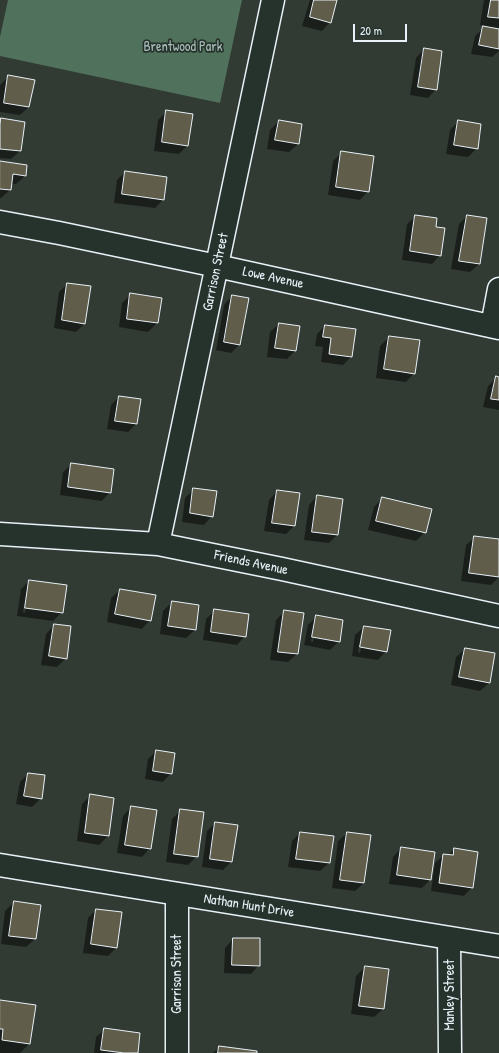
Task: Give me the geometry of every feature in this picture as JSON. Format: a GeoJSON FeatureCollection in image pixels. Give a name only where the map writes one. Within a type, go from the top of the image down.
{"type":"FeatureCollection","features":[{"type":"Feature","properties":{"kind":"street","name":"Garrison Street"},"geometry":{"type":"LineString","coordinates":[[158,544],[273,0]]}},
{"type":"Feature","properties":{"kind":"street","name":"Lowe Avenue"},"geometry":{"type":"LineString","coordinates":[[0,222],[217,266],[496,327]]}},
{"type":"Feature","properties":{"kind":"street"},"geometry":{"type":"LineString","coordinates":[[496,327],[499,289]]}},
{"type":"Feature","properties":{"kind":"street","name":"Friends Avenue"},"geometry":{"type":"LineString","coordinates":[[0,534],[158,544],[499,616]]}},
{"type":"Feature","properties":{"kind":"street","name":"Nathan Hunt Drive"},"geometry":{"type":"LineString","coordinates":[[0,865],[499,946]]}},
{"type":"Feature","properties":{"kind":"street","name":"Garrison Street"},"geometry":{"type":"LineString","coordinates":[[177,894],[177,1053]]}},
{"type":"Feature","properties":{"kind":"street","name":"Manley Street"},"geometry":{"type":"LineString","coordinates":[[449,938],[450,1053]]}},
{"type":"Feature","properties":{"kind":"green space","name":"Brentwood Park"},"geometry":{"type":"Polygon","coordinates":[[[8,0],[242,0],[220,103],[0,56],[0,37],[8,0]]]}},
{"type":"Feature","properties":{"kind":"building"},"geometry":{"type":"Polygon","coordinates":[[[314,0],[337,0],[331,23],[310,17],[314,0]]]}},
{"type":"Feature","properties":{"kind":"building"},"geometry":{"type":"Polygon","coordinates":[[[491,0],[499,0],[499,18],[488,17],[491,0]]]}},
{"type":"Feature","properties":{"kind":"building"},"geometry":{"type":"Polygon","coordinates":[[[483,26],[499,29],[499,49],[479,45],[483,26]]]}},
{"type":"Feature","properties":{"kind":"building"},"geometry":{"type":"Polygon","coordinates":[[[424,48],[442,51],[437,90],[418,87],[424,48]]]}},
{"type":"Feature","properties":{"kind":"building"},"geometry":{"type":"Polygon","coordinates":[[[8,75],[35,80],[29,107],[4,103],[8,75]]]}},
{"type":"Feature","properties":{"kind":"building"},"geometry":{"type":"Polygon","coordinates":[[[166,110],[193,114],[188,146],[162,142],[166,110]]]}},
{"type":"Feature","properties":{"kind":"building"},"geometry":{"type":"Polygon","coordinates":[[[1,118],[25,122],[21,151],[0,149],[1,118]]]}},
{"type":"Feature","properties":{"kind":"building"},"geometry":{"type":"Polygon","coordinates":[[[279,120],[302,124],[299,144],[275,140],[279,120]]]}},
{"type":"Feature","properties":{"kind":"building"},"geometry":{"type":"Polygon","coordinates":[[[458,120],[481,124],[478,149],[454,145],[458,120]]]}},
{"type":"Feature","properties":{"kind":"building"},"geometry":{"type":"Polygon","coordinates":[[[341,151],[374,156],[369,192],[336,187],[341,151]]]}},
{"type":"Feature","properties":{"kind":"building"},"geometry":{"type":"Polygon","coordinates":[[[0,161],[27,165],[26,176],[13,174],[11,190],[0,189],[0,161]]]}},
{"type":"Feature","properties":{"kind":"building"},"geometry":{"type":"Polygon","coordinates":[[[125,171],[167,177],[164,200],[122,194],[125,171]]]}},
{"type":"Feature","properties":{"kind":"building"},"geometry":{"type":"Polygon","coordinates":[[[415,215],[437,218],[436,227],[445,228],[441,256],[410,251],[415,215]]]}},
{"type":"Feature","properties":{"kind":"building"},"geometry":{"type":"Polygon","coordinates":[[[467,215],[487,218],[480,264],[459,261],[467,215]]]}},
{"type":"Feature","properties":{"kind":"building"},"geometry":{"type":"Polygon","coordinates":[[[67,283],[91,286],[85,324],[62,320],[67,283]]]}},
{"type":"Feature","properties":{"kind":"building"},"geometry":{"type":"Polygon","coordinates":[[[130,293],[162,298],[158,323],[127,319],[130,293]]]}},
{"type":"Feature","properties":{"kind":"building"},"geometry":{"type":"Polygon","coordinates":[[[232,295],[249,298],[240,345],[224,342],[232,295]]]}},
{"type":"Feature","properties":{"kind":"building"},"geometry":{"type":"Polygon","coordinates":[[[279,323],[300,326],[296,351],[275,348],[279,323]]]}},
{"type":"Feature","properties":{"kind":"building"},"geometry":{"type":"Polygon","coordinates":[[[325,325],[356,329],[352,357],[329,354],[331,338],[323,337],[325,325]]]}},
{"type":"Feature","properties":{"kind":"building"},"geometry":{"type":"Polygon","coordinates":[[[389,336],[420,340],[415,374],[384,369],[389,336]]]}},
{"type":"Feature","properties":{"kind":"building"},"geometry":{"type":"Polygon","coordinates":[[[496,376],[499,377],[499,400],[491,399],[496,376]]]}},
{"type":"Feature","properties":{"kind":"building"},"geometry":{"type":"Polygon","coordinates":[[[119,396],[141,399],[137,424],[115,421],[119,396]]]}},
{"type":"Feature","properties":{"kind":"building"},"geometry":{"type":"Polygon","coordinates":[[[71,463],[114,469],[111,493],[68,487],[71,463]]]}},
{"type":"Feature","properties":{"kind":"building"},"geometry":{"type":"Polygon","coordinates":[[[193,488],[217,491],[213,517],[190,513],[193,488]]]}},
{"type":"Feature","properties":{"kind":"building"},"geometry":{"type":"Polygon","coordinates":[[[277,490],[300,493],[295,526],[272,523],[277,490]]]}},
{"type":"Feature","properties":{"kind":"building"},"geometry":{"type":"Polygon","coordinates":[[[317,495],[343,499],[338,535],[312,532],[317,495]]]}},
{"type":"Feature","properties":{"kind":"building"},"geometry":{"type":"Polygon","coordinates":[[[382,497],[432,509],[426,533],[376,521],[382,497]]]}},
{"type":"Feature","properties":{"kind":"building"},"geometry":{"type":"Polygon","coordinates":[[[474,536],[499,539],[499,577],[469,573],[474,536]]]}},
{"type":"Feature","properties":{"kind":"building"},"geometry":{"type":"Polygon","coordinates":[[[29,580],[67,585],[63,613],[25,608],[29,580]]]}},
{"type":"Feature","properties":{"kind":"building"},"geometry":{"type":"Polygon","coordinates":[[[120,589],[156,595],[151,621],[115,614],[120,589]]]}},
{"type":"Feature","properties":{"kind":"building"},"geometry":{"type":"Polygon","coordinates":[[[172,601],[199,605],[196,630],[168,626],[172,601]]]}},
{"type":"Feature","properties":{"kind":"building"},"geometry":{"type":"Polygon","coordinates":[[[214,609],[249,614],[246,637],[211,632],[214,609]]]}},
{"type":"Feature","properties":{"kind":"building"},"geometry":{"type":"Polygon","coordinates":[[[284,610],[304,613],[298,654],[278,652],[284,610]]]}},
{"type":"Feature","properties":{"kind":"building"},"geometry":{"type":"Polygon","coordinates":[[[316,615],[343,620],[340,642],[312,637],[316,615]]]}},
{"type":"Feature","properties":{"kind":"building"},"geometry":{"type":"Polygon","coordinates":[[[54,624],[71,626],[67,659],[49,656],[54,624]]]}},
{"type":"Feature","properties":{"kind":"building"},"geometry":{"type":"Polygon","coordinates":[[[364,626],[391,630],[387,652],[360,647],[364,626]]]}},
{"type":"Feature","properties":{"kind":"building"},"geometry":{"type":"Polygon","coordinates":[[[465,648],[495,653],[490,683],[459,677],[465,648]]]}},
{"type":"Feature","properties":{"kind":"building"},"geometry":{"type":"Polygon","coordinates":[[[156,750],[175,753],[172,774],[153,771],[156,750]]]}},
{"type":"Feature","properties":{"kind":"building"},"geometry":{"type":"Polygon","coordinates":[[[28,773],[45,775],[42,799],[24,796],[28,773]]]}},
{"type":"Feature","properties":{"kind":"building"},"geometry":{"type":"Polygon","coordinates":[[[90,794],[114,798],[109,836],[85,833],[90,794]]]}},
{"type":"Feature","properties":{"kind":"building"},"geometry":{"type":"Polygon","coordinates":[[[131,806],[157,810],[151,849],[125,845],[131,806]]]}},
{"type":"Feature","properties":{"kind":"building"},"geometry":{"type":"Polygon","coordinates":[[[180,809],[204,812],[198,857],[174,854],[180,809]]]}},
{"type":"Feature","properties":{"kind":"building"},"geometry":{"type":"Polygon","coordinates":[[[215,822],[238,825],[232,862],[210,859],[215,822]]]}},
{"type":"Feature","properties":{"kind":"building"},"geometry":{"type":"Polygon","coordinates":[[[300,832],[334,836],[330,863],[296,859],[300,832]]]}},
{"type":"Feature","properties":{"kind":"building"},"geometry":{"type":"Polygon","coordinates":[[[347,832],[371,835],[364,883],[340,880],[347,832]]]}},
{"type":"Feature","properties":{"kind":"building"},"geometry":{"type":"Polygon","coordinates":[[[401,847],[435,852],[431,880],[397,875],[401,847]]]}},
{"type":"Feature","properties":{"kind":"building"},"geometry":{"type":"Polygon","coordinates":[[[454,848],[478,852],[473,888],[439,883],[443,854],[453,855],[454,848]]]}},
{"type":"Feature","properties":{"kind":"building"},"geometry":{"type":"Polygon","coordinates":[[[14,901],[41,905],[36,939],[9,936],[14,901]]]}},
{"type":"Feature","properties":{"kind":"building"},"geometry":{"type":"Polygon","coordinates":[[[96,909],[122,912],[117,948],[91,944],[96,909]]]}},
{"type":"Feature","properties":{"kind":"building"},"geometry":{"type":"Polygon","coordinates":[[[233,938],[260,938],[260,966],[232,965],[233,938]]]}},
{"type":"Feature","properties":{"kind":"building"},"geometry":{"type":"Polygon","coordinates":[[[365,966],[389,969],[384,1009],[359,1006],[365,966]]]}},
{"type":"Feature","properties":{"kind":"building"},"geometry":{"type":"Polygon","coordinates":[[[0,1000],[36,1005],[30,1044],[2,1040],[3,1029],[0,1029],[0,1000]]]}},
{"type":"Feature","properties":{"kind":"building"},"geometry":{"type":"Polygon","coordinates":[[[104,1028],[140,1033],[138,1053],[101,1050],[104,1028]]]}},
{"type":"Feature","properties":{"kind":"building"},"geometry":{"type":"Polygon","coordinates":[[[219,1046],[257,1051],[257,1053],[218,1053],[219,1046]]]}}]}
